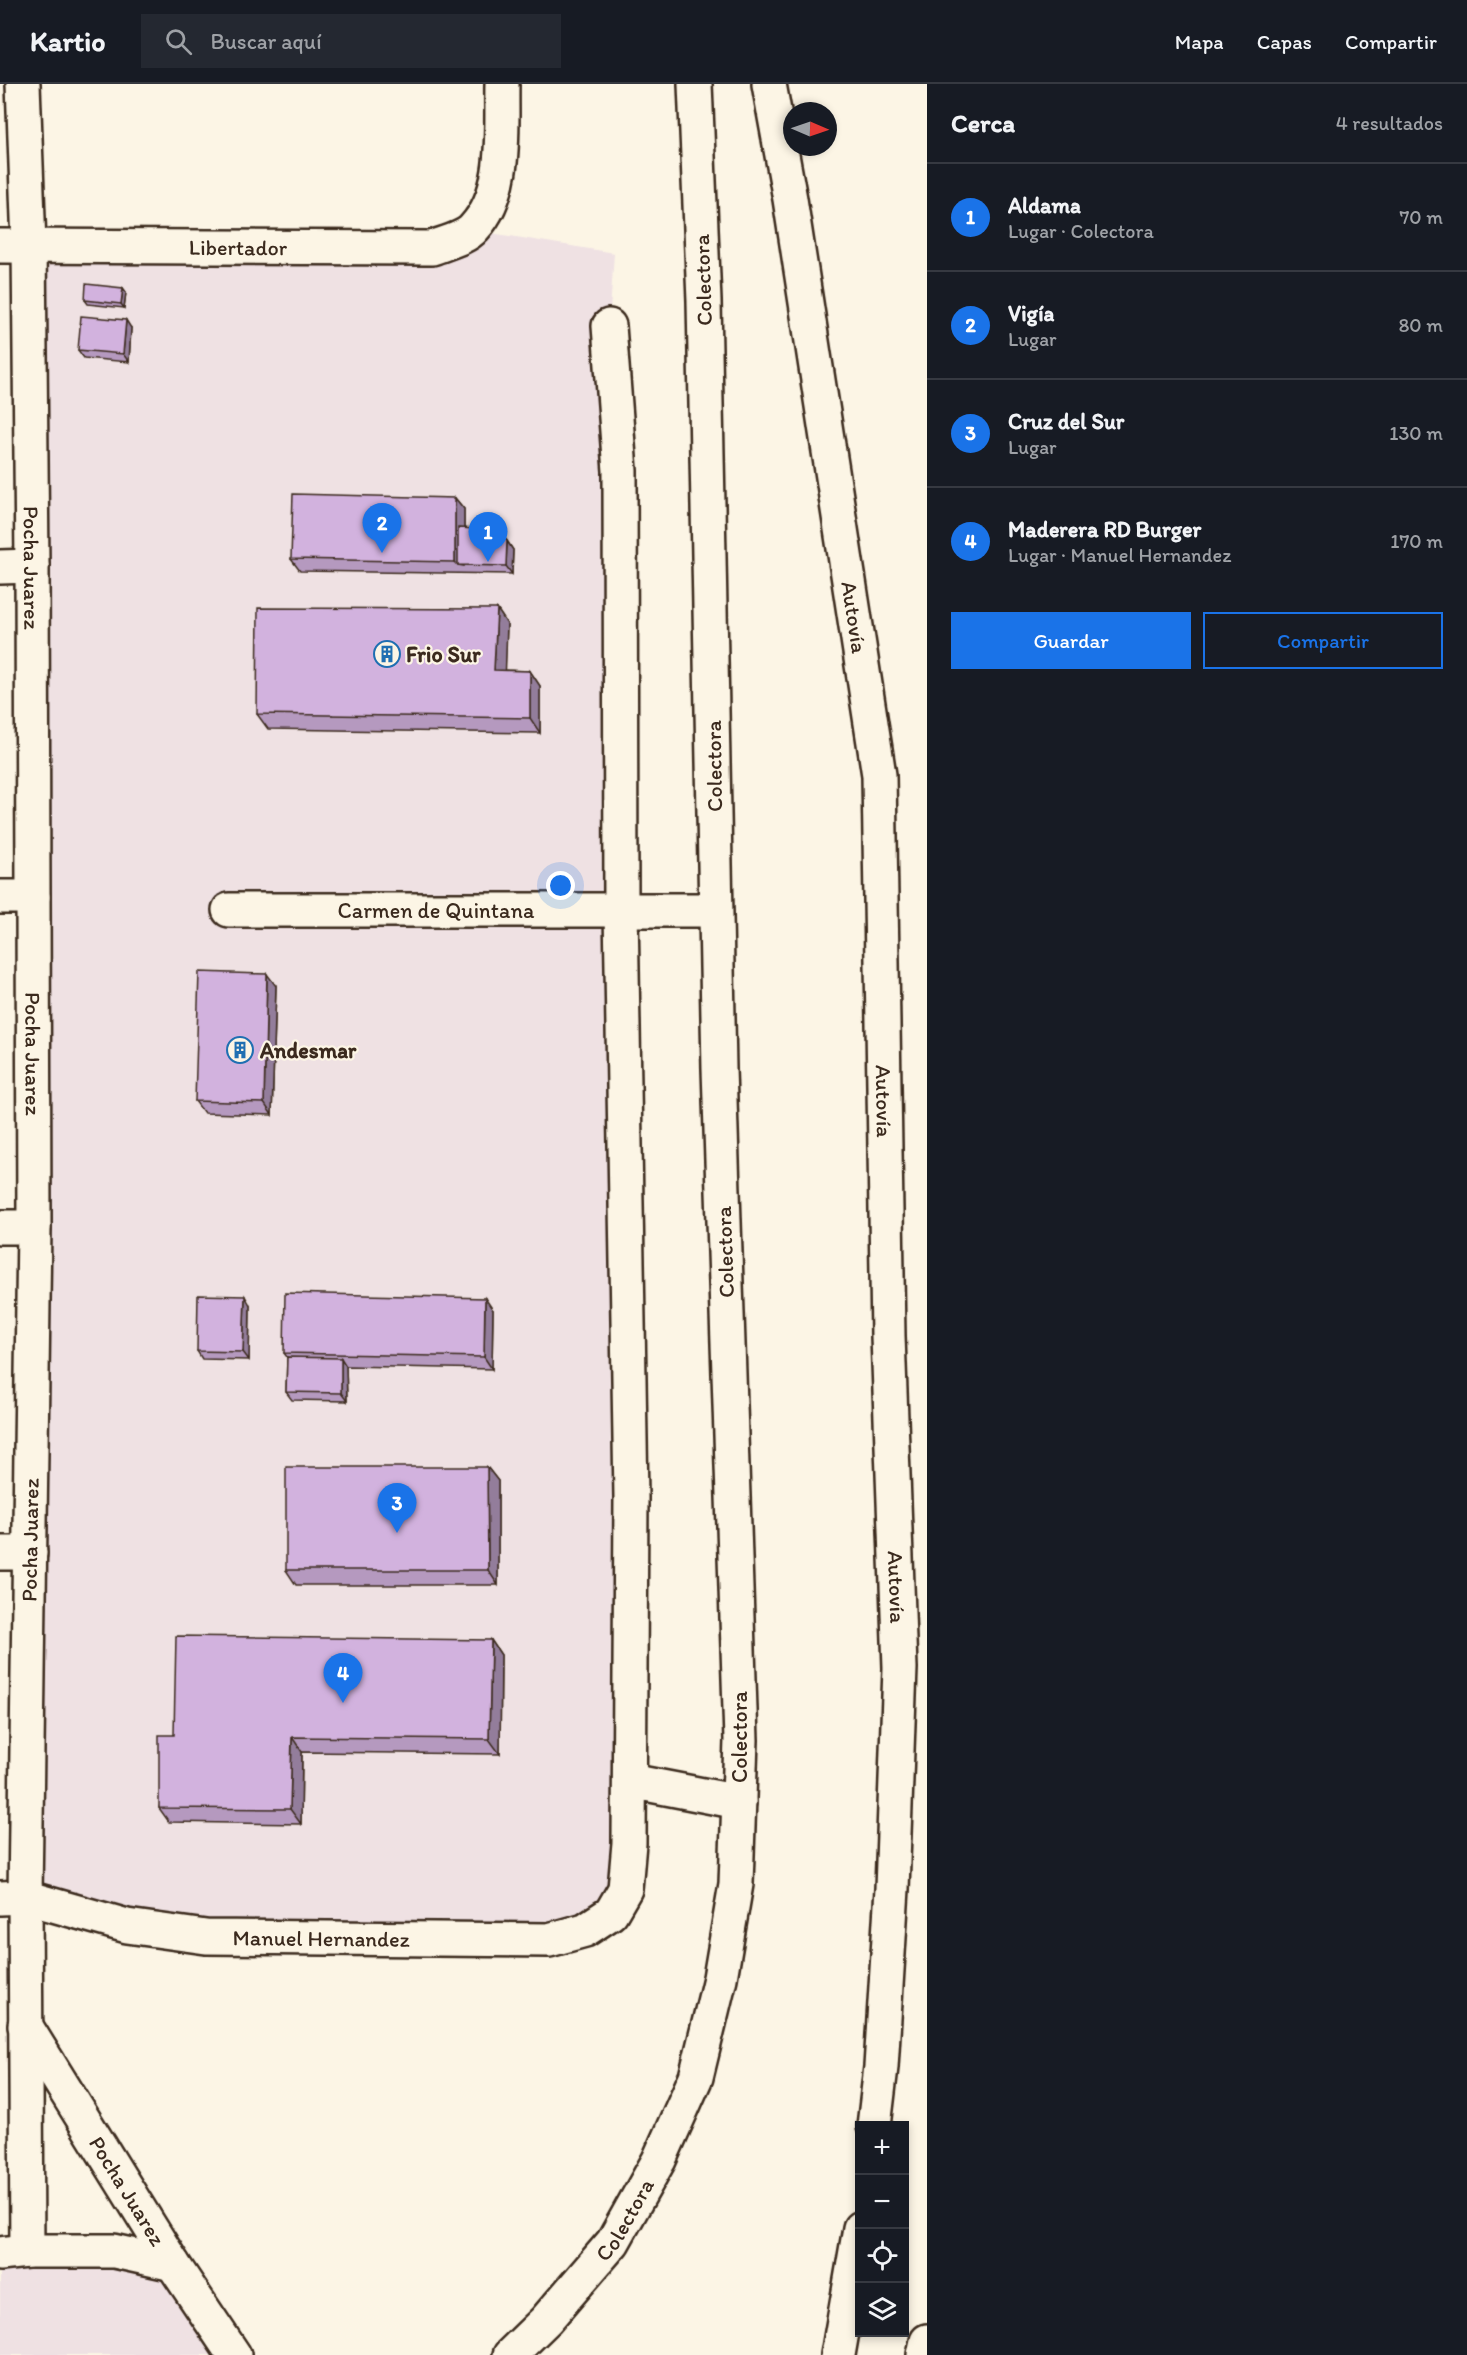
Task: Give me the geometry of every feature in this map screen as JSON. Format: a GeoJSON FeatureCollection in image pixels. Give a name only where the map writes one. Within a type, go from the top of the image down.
{"type":"FeatureCollection","features":[{"type":"Feature","properties":{"kind":"street","name":"Pocha Juarez"},"geometry":{"type":"LineString","coordinates":[[14,2252],[25,2025],[13,1898],[15,1553],[34,1227],[32,566],[14,245],[23,84]]}},
{"type":"Feature","properties":{"kind":"street","name":"Libertador"},"geometry":{"type":"LineString","coordinates":[[14,245],[432,248],[473,230],[493,199],[500,142],[502,84]]}},
{"type":"Feature","properties":{"kind":"street","name":"Colectora"},"geometry":{"type":"LineString","coordinates":[[510,2355],[546,2320],[612,2242],[659,2160],[696,2077],[720,1978],[736,1884],[741,1740],[715,910],[704,324],[695,84]]}},
{"type":"Feature","properties":{"kind":"street","name":"Autovía"},"geometry":{"type":"LineString","coordinates":[[769,84],[845,545],[879,775],[888,1324],[900,1668],[892,1889],[881,2067],[875,2121]]}},
{"type":"Feature","properties":{"kind":"street"},"geometry":{"type":"LineString","coordinates":[[609,326],[620,471],[621,910],[631,1497],[630,1781],[739,1802]]}},
{"type":"Feature","properties":{"kind":"street"},"geometry":{"type":"LineString","coordinates":[[0,567],[32,566]]}},
{"type":"Feature","properties":{"kind":"street"},"geometry":{"type":"LineString","coordinates":[[0,897],[33,897]]}},
{"type":"Feature","properties":{"kind":"street","name":"Carmen de Quintana"},"geometry":{"type":"LineString","coordinates":[[229,910],[715,910]]}},
{"type":"Feature","properties":{"kind":"street"},"geometry":{"type":"LineString","coordinates":[[0,1227],[34,1227]]}},
{"type":"Feature","properties":{"kind":"street","name":"Manuel Hernandez"},"geometry":{"type":"LineString","coordinates":[[13,1898],[128,1926],[206,1937],[549,1940],[585,1930],[611,1913],[625,1889],[630,1781]]}},
{"type":"Feature","properties":{"kind":"street","name":"Pocha Juarez"},"geometry":{"type":"LineString","coordinates":[[25,2025],[173,2264],[234,2355]]}},
{"type":"Feature","properties":{"kind":"street"},"geometry":{"type":"LineString","coordinates":[[838,2355],[860,2229]]}},
{"type":"Feature","properties":{"kind":"street"},"geometry":{"type":"LineString","coordinates":[[14,2252],[114,2251],[173,2264]]}},
{"type":"Feature","properties":{"kind":"street"},"geometry":{"type":"LineString","coordinates":[[924,2355],[927,2341]]}},
{"type":"Feature","properties":{"kind":"shaded area"},"geometry":{"type":"Polygon","coordinates":[[[473,230],[614,253],[609,326],[625,1889],[585,1930],[206,1937],[25,1897],[29,245],[473,230]]]}},
{"type":"Feature","properties":{"kind":"shaded area"},"geometry":{"type":"Polygon","coordinates":[[[0,2254],[173,2264],[234,2355],[0,2355],[0,2254]]]}},
{"type":"Feature","properties":{"kind":"building"},"geometry":{"type":"Polygon","coordinates":[[[86,284],[123,288],[121,304],[85,300],[86,284]]]}},
{"type":"Feature","properties":{"kind":"building"},"geometry":{"type":"Polygon","coordinates":[[[81,316],[126,320],[123,354],[78,350],[81,316]]]}},
{"type":"Feature","properties":{"kind":"building"},"geometry":{"type":"Polygon","coordinates":[[[293,494],[455,498],[455,562],[291,559],[293,494]]]}},
{"type":"Feature","properties":{"kind":"building"},"geometry":{"type":"Polygon","coordinates":[[[458,528],[498,530],[507,541],[506,566],[458,565],[458,528]]]}},
{"type":"Feature","properties":{"kind":"building","name":"Frio Sur"},"geometry":{"type":"Polygon","coordinates":[[[258,608],[497,609],[494,670],[530,671],[530,718],[257,714],[258,608]]]}},
{"type":"Feature","properties":{"kind":"building","name":"Andesmar"},"geometry":{"type":"Polygon","coordinates":[[[199,972],[267,974],[264,1103],[195,1101],[199,972]]]}},
{"type":"Feature","properties":{"kind":"building"},"geometry":{"type":"Polygon","coordinates":[[[285,1293],[485,1298],[484,1357],[284,1353],[285,1293]]]}},
{"type":"Feature","properties":{"kind":"building"},"geometry":{"type":"Polygon","coordinates":[[[198,1295],[245,1296],[243,1352],[197,1351],[198,1295]]]}},
{"type":"Feature","properties":{"kind":"building"},"geometry":{"type":"Polygon","coordinates":[[[287,1357],[341,1358],[341,1393],[286,1392],[287,1357]]]}},
{"type":"Feature","properties":{"kind":"building"},"geometry":{"type":"Polygon","coordinates":[[[286,1467],[487,1467],[488,1570],[286,1570],[286,1467]]]}},
{"type":"Feature","properties":{"kind":"building"},"geometry":{"type":"Polygon","coordinates":[[[176,1636],[491,1640],[489,1739],[292,1737],[290,1809],[159,1808],[159,1735],[174,1735],[176,1636]]]}},
{"type":"Feature","properties":{"kind":"place","name":"Vigía"},"geometry":{"type":"Point","coordinates":[382,553]}},
{"type":"Feature","properties":{"kind":"place","name":"Aldama"},"geometry":{"type":"Point","coordinates":[488,562]}},
{"type":"Feature","properties":{"kind":"place","name":"Frio Sur"},"geometry":{"type":"Point","coordinates":[387,654]}},
{"type":"Feature","properties":{"kind":"place","name":"Andesmar"},"geometry":{"type":"Point","coordinates":[240,1050]}},
{"type":"Feature","properties":{"kind":"place","name":"Cruz del Sur"},"geometry":{"type":"Point","coordinates":[397,1533]}},
{"type":"Feature","properties":{"kind":"place","name":"Maderera RD Burger"},"geometry":{"type":"Point","coordinates":[343,1703]}}]}
